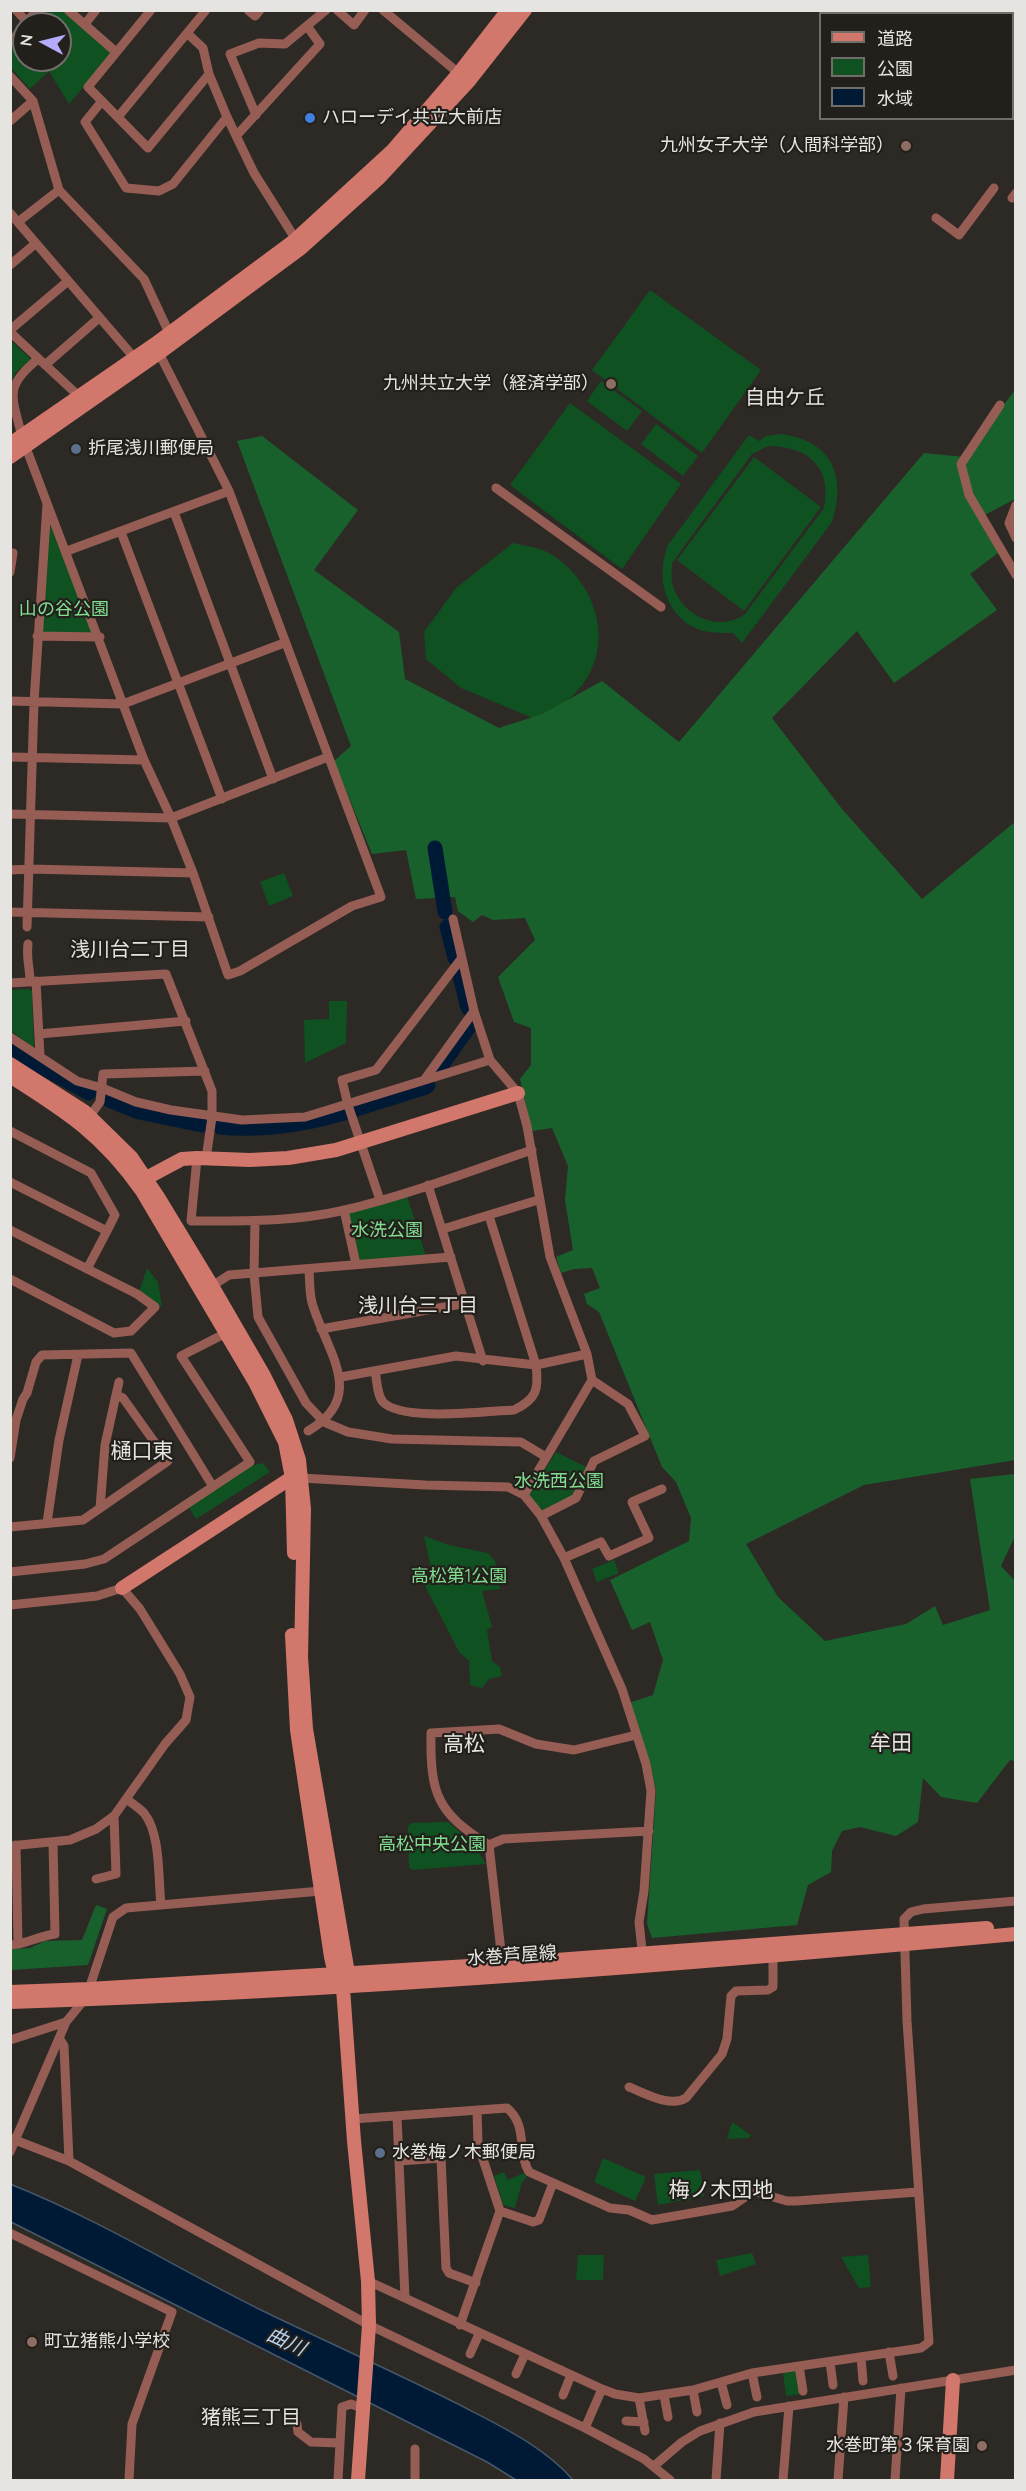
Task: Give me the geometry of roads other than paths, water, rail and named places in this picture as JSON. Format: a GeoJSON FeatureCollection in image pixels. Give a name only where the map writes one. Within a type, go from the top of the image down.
{"type":"FeatureCollection","features":[{"type":"Feature","properties":{"kind":"street"},"geometry":{"type":"LineString","coordinates":[[68,10],[116,52]]}},
{"type":"Feature","properties":{"kind":"street"},"geometry":{"type":"LineString","coordinates":[[85,24],[96,10]]}},
{"type":"Feature","properties":{"kind":"street"},"geometry":{"type":"LineString","coordinates":[[151,10],[88,87],[148,148],[209,74]]}},
{"type":"Feature","properties":{"kind":"street"},"geometry":{"type":"LineString","coordinates":[[118,117],[206,10]]}},
{"type":"Feature","properties":{"kind":"street"},"geometry":{"type":"LineString","coordinates":[[248,10],[255,16],[260,10]]}},
{"type":"Feature","properties":{"kind":"street"},"geometry":{"type":"LineString","coordinates":[[256,115],[230,54],[260,43],[285,44],[326,10]]}},
{"type":"Feature","properties":{"kind":"street"},"geometry":{"type":"LineString","coordinates":[[337,10],[354,25],[365,10]]}},
{"type":"Feature","properties":{"kind":"street"},"geometry":{"type":"LineString","coordinates":[[383,10],[464,77]]}},
{"type":"Feature","properties":{"kind":"street"},"geometry":{"type":"LineString","coordinates":[[464,77],[508,10]]}},
{"type":"Feature","properties":{"kind":"street"},"geometry":{"type":"LineString","coordinates":[[10,457],[20,443],[157,348],[298,244],[464,77],[525,10]]}},
{"type":"Feature","properties":{"kind":"street"},"geometry":{"type":"LineString","coordinates":[[237,135],[320,44],[307,26]]}},
{"type":"Feature","properties":{"kind":"street"},"geometry":{"type":"LineString","coordinates":[[188,34],[203,48],[209,74],[254,173],[298,244]]}},
{"type":"Feature","properties":{"kind":"street"},"geometry":{"type":"LineString","coordinates":[[10,76],[33,101],[59,190],[144,279],[171,337]]}},
{"type":"Feature","properties":{"kind":"street"},"geometry":{"type":"LineString","coordinates":[[10,121],[33,101]]}},
{"type":"Feature","properties":{"kind":"street"},"geometry":{"type":"LineString","coordinates":[[102,101],[85,122],[126,188],[159,191],[173,184],[227,117]]}},
{"type":"Feature","properties":{"kind":"street"},"geometry":{"type":"LineString","coordinates":[[936,218],[959,235],[994,188]]}},
{"type":"Feature","properties":{"kind":"street"},"geometry":{"type":"LineString","coordinates":[[18,222],[59,190]]}},
{"type":"Feature","properties":{"kind":"street"},"geometry":{"type":"LineString","coordinates":[[10,213],[137,361]]}},
{"type":"Feature","properties":{"kind":"street"},"geometry":{"type":"LineString","coordinates":[[10,265],[35,244]]}},
{"type":"Feature","properties":{"kind":"street"},"geometry":{"type":"LineString","coordinates":[[68,281],[10,331],[84,400]]}},
{"type":"Feature","properties":{"kind":"street"},"geometry":{"type":"LineString","coordinates":[[99,318],[42,362],[23,370],[15,384],[11,400],[20,443],[67,551],[144,759],[193,873],[228,975],[240,971],[352,906],[381,897],[284,644],[229,491],[157,348]]}},
{"type":"Feature","properties":{"kind":"street"},"geometry":{"type":"LineString","coordinates":[[1000,405],[961,464],[969,495],[1016,575]]}},
{"type":"Feature","properties":{"kind":"street"},"geometry":{"type":"LineString","coordinates":[[496,488],[662,608]]}},
{"type":"Feature","properties":{"kind":"street"},"geometry":{"type":"LineString","coordinates":[[67,551],[229,491]]}},
{"type":"Feature","properties":{"kind":"street"},"geometry":{"type":"LineString","coordinates":[[27,927],[37,636],[47,502]]}},
{"type":"Feature","properties":{"kind":"street"},"geometry":{"type":"LineString","coordinates":[[1016,505],[1009,523],[1016,538]]}},
{"type":"Feature","properties":{"kind":"street"},"geometry":{"type":"LineString","coordinates":[[174,512],[273,779]]}},
{"type":"Feature","properties":{"kind":"street"},"geometry":{"type":"LineString","coordinates":[[121,532],[222,799]]}},
{"type":"Feature","properties":{"kind":"street"},"geometry":{"type":"LineString","coordinates":[[10,572],[13,554]]}},
{"type":"Feature","properties":{"kind":"street"},"geometry":{"type":"LineString","coordinates":[[37,636],[100,638]]}},
{"type":"Feature","properties":{"kind":"street"},"geometry":{"type":"LineString","coordinates":[[10,701],[123,704],[284,644]]}},
{"type":"Feature","properties":{"kind":"street"},"geometry":{"type":"LineString","coordinates":[[10,757],[144,759]]}},
{"type":"Feature","properties":{"kind":"street"},"geometry":{"type":"LineString","coordinates":[[10,814],[171,818],[328,757]]}},
{"type":"Feature","properties":{"kind":"street"},"geometry":{"type":"LineString","coordinates":[[10,870],[193,873]]}},
{"type":"Feature","properties":{"kind":"street"},"geometry":{"type":"LineString","coordinates":[[10,912],[209,916]]}},
{"type":"Feature","properties":{"kind":"street"},"geometry":{"type":"LineString","coordinates":[[453,919],[460,959],[490,1060],[518,1093],[531,1150],[538,1200],[550,1257],[587,1354],[592,1380],[524,1495]]}},
{"type":"Feature","properties":{"kind":"street"},"geometry":{"type":"LineString","coordinates":[[28,944],[26,960],[30,966],[33,982],[40,1056]]}},
{"type":"Feature","properties":{"kind":"street"},"geometry":{"type":"LineString","coordinates":[[380,1200],[348,1105],[342,1080],[376,1070],[460,959]]}},
{"type":"Feature","properties":{"kind":"street"},"geometry":{"type":"LineString","coordinates":[[10,983],[166,974],[212,1091],[212,1117],[190,1221],[255,1221],[344,1210],[428,1185],[531,1150]]}},
{"type":"Feature","properties":{"kind":"street"},"geometry":{"type":"LineString","coordinates":[[425,1080],[474,1011]]}},
{"type":"Feature","properties":{"kind":"street"},"geometry":{"type":"LineString","coordinates":[[39,1034],[186,1022]]}},
{"type":"Feature","properties":{"kind":"street"},"geometry":{"type":"LineString","coordinates":[[10,1037],[77,1081],[136,1102],[212,1117],[242,1120],[305,1117],[490,1060]]}},
{"type":"Feature","properties":{"kind":"street"},"geometry":{"type":"LineString","coordinates":[[10,1064],[70,1100],[90,1116],[124,1150],[256,1384],[285,1442],[297,1478],[304,1509],[302,1689],[343,1988],[368,2281],[369,2325],[358,2481]]}},
{"type":"Feature","properties":{"kind":"street"},"geometry":{"type":"LineString","coordinates":[[90,1116],[100,1102],[104,1074],[205,1071]]}},
{"type":"Feature","properties":{"kind":"street"},"geometry":{"type":"LineString","coordinates":[[10,1076],[80,1122],[141,1181],[212,1286],[283,1412],[299,1460],[291,1657],[297,1730],[321,1891],[341,1974]]}},
{"type":"Feature","properties":{"kind":"street"},"geometry":{"type":"LineString","coordinates":[[141,1181],[182,1159],[250,1161],[288,1158],[362,1143],[518,1093]]}},
{"type":"Feature","properties":{"kind":"street"},"geometry":{"type":"LineString","coordinates":[[10,1131],[91,1173],[115,1215],[87,1269]]}},
{"type":"Feature","properties":{"kind":"street"},"geometry":{"type":"LineString","coordinates":[[10,1182],[107,1231]]}},
{"type":"Feature","properties":{"kind":"street"},"geometry":{"type":"LineString","coordinates":[[428,1185],[444,1229],[483,1361]]}},
{"type":"Feature","properties":{"kind":"street"},"geometry":{"type":"LineString","coordinates":[[444,1229],[538,1200]]}},
{"type":"Feature","properties":{"kind":"street"},"geometry":{"type":"LineString","coordinates":[[344,1210],[356,1264]]}},
{"type":"Feature","properties":{"kind":"street"},"geometry":{"type":"LineString","coordinates":[[375,1371],[381,1400],[391,1409],[413,1414],[514,1410],[529,1403],[538,1384],[536,1365],[489,1216]]}},
{"type":"Feature","properties":{"kind":"street"},"geometry":{"type":"LineString","coordinates":[[255,1221],[254,1274],[258,1317],[306,1403],[324,1422],[348,1432],[392,1438],[520,1442],[546,1457]]}},
{"type":"Feature","properties":{"kind":"street"},"geometry":{"type":"LineString","coordinates":[[10,1230],[137,1294],[155,1307],[131,1331],[114,1333],[10,1279]]}},
{"type":"Feature","properties":{"kind":"street"},"geometry":{"type":"LineString","coordinates":[[212,1286],[229,1275],[451,1257]]}},
{"type":"Feature","properties":{"kind":"street"},"geometry":{"type":"LineString","coordinates":[[308,1431],[324,1422],[339,1398],[341,1377],[312,1303],[309,1270]]}},
{"type":"Feature","properties":{"kind":"street"},"geometry":{"type":"LineString","coordinates":[[321,1329],[467,1303]]}},
{"type":"Feature","properties":{"kind":"street"},"geometry":{"type":"LineString","coordinates":[[10,1572],[85,1564],[104,1559],[212,1485],[250,1462],[181,1356],[226,1333]]}},
{"type":"Feature","properties":{"kind":"street"},"geometry":{"type":"LineString","coordinates":[[10,1458],[16,1420],[36,1362],[42,1355],[131,1353],[212,1485]]}},
{"type":"Feature","properties":{"kind":"street"},"geometry":{"type":"LineString","coordinates":[[341,1377],[456,1356],[483,1361],[536,1365],[587,1354]]}},
{"type":"Feature","properties":{"kind":"street"},"geometry":{"type":"LineString","coordinates":[[47,1523],[59,1440],[78,1355]]}},
{"type":"Feature","properties":{"kind":"street"},"geometry":{"type":"LineString","coordinates":[[541,1516],[576,1498],[594,1461],[645,1436],[628,1404],[592,1380]]}},
{"type":"Feature","properties":{"kind":"street"},"geometry":{"type":"LineString","coordinates":[[100,1508],[105,1445],[119,1382]]}},
{"type":"Feature","properties":{"kind":"street"},"geometry":{"type":"LineString","coordinates":[[10,1527],[83,1520],[168,1461],[123,1398],[116,1395]]}},
{"type":"Feature","properties":{"kind":"street"},"geometry":{"type":"LineString","coordinates":[[10,1605],[98,1596],[122,1588],[297,1478],[508,1487],[524,1495],[541,1516],[564,1558],[622,1689],[646,1764],[651,1791],[639,1922],[643,1959]]}},
{"type":"Feature","properties":{"kind":"street"},"geometry":{"type":"LineString","coordinates":[[564,1558],[601,1542],[609,1556],[649,1538],[633,1502],[662,1489]]}},
{"type":"Feature","properties":{"kind":"street"},"geometry":{"type":"LineString","coordinates":[[53,1843],[55,1934],[14,1944],[13,1845],[53,1843],[85,1835],[114,1815],[165,1744],[186,1720],[190,1697],[180,1674],[140,1609],[122,1588]]}},
{"type":"Feature","properties":{"kind":"street"},"geometry":{"type":"LineString","coordinates":[[503,1969],[489,1845],[452,1819],[436,1793],[431,1758],[431,1734],[499,1729],[536,1744],[574,1750],[636,1735]]}},
{"type":"Feature","properties":{"kind":"street"},"geometry":{"type":"LineString","coordinates":[[126,1799],[143,1812],[151,1823],[155,1835],[160,1905]]}},
{"type":"Feature","properties":{"kind":"street"},"geometry":{"type":"LineString","coordinates":[[96,1879],[116,1874],[114,1815]]}},
{"type":"Feature","properties":{"kind":"street"},"geometry":{"type":"LineString","coordinates":[[489,1845],[503,1839],[649,1832]]}},
{"type":"Feature","properties":{"kind":"street"},"geometry":{"type":"LineString","coordinates":[[10,2152],[13,2139],[66,2022],[87,1994],[113,1917],[126,1908],[321,1891]]}},
{"type":"Feature","properties":{"kind":"street"},"geometry":{"type":"LineString","coordinates":[[368,2281],[602,2389],[639,2398],[693,2390],[752,2373],[921,2348],[929,2342],[907,2021],[904,1919],[911,1912],[1016,1901]]}},
{"type":"Feature","properties":{"kind":"street","name":"水巻芦屋線"},"geometry":{"type":"LineString","coordinates":[[643,1959],[773,1955],[1016,1926]]}},
{"type":"Feature","properties":{"kind":"street","name":"水巻芦屋線"},"geometry":{"type":"LineString","coordinates":[[10,2002],[341,1974],[503,1969],[905,1939],[1016,1934]]}},
{"type":"Feature","properties":{"kind":"street"},"geometry":{"type":"LineString","coordinates":[[629,2087],[670,2102],[680,2102],[686,2098],[722,2054],[727,2039],[731,1996],[736,1991],[773,1988],[773,1955]]}},
{"type":"Feature","properties":{"kind":"street","name":"水巻芦屋線"},"geometry":{"type":"LineString","coordinates":[[10,1992],[87,1994],[343,1988],[503,1969]]}},
{"type":"Feature","properties":{"kind":"street"},"geometry":{"type":"LineString","coordinates":[[10,2040],[66,2022]]}},
{"type":"Feature","properties":{"kind":"street"},"geometry":{"type":"LineString","coordinates":[[59,2038],[64,2046],[69,2161]]}},
{"type":"Feature","properties":{"kind":"street"},"geometry":{"type":"LineString","coordinates":[[353,2119],[507,2108],[519,2123],[524,2163],[530,2172],[610,2208],[629,2210],[652,2220],[732,2206],[756,2192],[787,2201],[796,2201],[918,2192]]}},
{"type":"Feature","properties":{"kind":"street"},"geometry":{"type":"LineString","coordinates":[[460,2325],[500,2211],[478,2144],[477,2110]]}},
{"type":"Feature","properties":{"kind":"street"},"geometry":{"type":"LineString","coordinates":[[397,2116],[405,2298]]}},
{"type":"Feature","properties":{"kind":"street"},"geometry":{"type":"LineString","coordinates":[[13,2139],[69,2161],[369,2325],[585,2428],[644,2459],[670,2481]]}},
{"type":"Feature","properties":{"kind":"street"},"geometry":{"type":"LineString","coordinates":[[399,2161],[441,2158],[446,2268],[449,2273],[476,2283]]}},
{"type":"Feature","properties":{"kind":"street"},"geometry":{"type":"LineString","coordinates":[[500,2211],[533,2222],[539,2220],[553,2183]]}},
{"type":"Feature","properties":{"kind":"street"},"geometry":{"type":"LineString","coordinates":[[10,2233],[172,2312],[132,2424],[129,2481]]}},
{"type":"Feature","properties":{"kind":"street"},"geometry":{"type":"LineString","coordinates":[[470,2354],[479,2334]]}},
{"type":"Feature","properties":{"kind":"street"},"geometry":{"type":"LineString","coordinates":[[889,2352],[893,2376]]}},
{"type":"Feature","properties":{"kind":"street"},"geometry":{"type":"LineString","coordinates":[[516,2374],[525,2354]]}},
{"type":"Feature","properties":{"kind":"street"},"geometry":{"type":"LineString","coordinates":[[861,2357],[863,2381]]}},
{"type":"Feature","properties":{"kind":"street"},"geometry":{"type":"LineString","coordinates":[[830,2362],[832,2385]]}},
{"type":"Feature","properties":{"kind":"street"},"geometry":{"type":"LineString","coordinates":[[799,2366],[803,2391]]}},
{"type":"Feature","properties":{"kind":"street"},"geometry":{"type":"LineString","coordinates":[[654,2466],[682,2442],[720,2423],[754,2412],[1016,2370]]}},
{"type":"Feature","properties":{"kind":"street"},"geometry":{"type":"LineString","coordinates":[[752,2373],[757,2397]]}},
{"type":"Feature","properties":{"kind":"street"},"geometry":{"type":"LineString","coordinates":[[563,2395],[571,2375]]}},
{"type":"Feature","properties":{"kind":"street"},"geometry":{"type":"LineString","coordinates":[[947,2481],[953,2380]]}},
{"type":"Feature","properties":{"kind":"street"},"geometry":{"type":"LineString","coordinates":[[721,2382],[727,2404]]}},
{"type":"Feature","properties":{"kind":"street"},"geometry":{"type":"LineString","coordinates":[[895,2481],[901,2388]]}},
{"type":"Feature","properties":{"kind":"street"},"geometry":{"type":"LineString","coordinates":[[585,2428],[602,2389]]}},
{"type":"Feature","properties":{"kind":"street"},"geometry":{"type":"LineString","coordinates":[[693,2390],[697,2412]]}},
{"type":"Feature","properties":{"kind":"street"},"geometry":{"type":"LineString","coordinates":[[664,2395],[668,2417]]}},
{"type":"Feature","properties":{"kind":"street"},"geometry":{"type":"LineString","coordinates":[[838,2481],[843,2397]]}},
{"type":"Feature","properties":{"kind":"street"},"geometry":{"type":"LineString","coordinates":[[626,2421],[645,2427],[639,2398]]}},
{"type":"Feature","properties":{"kind":"street"},"geometry":{"type":"LineString","coordinates":[[338,2481],[342,2407],[351,2404],[363,2406]]}},
{"type":"Feature","properties":{"kind":"street"},"geometry":{"type":"LineString","coordinates":[[783,2481],[789,2406]]}},
{"type":"Feature","properties":{"kind":"street"},"geometry":{"type":"LineString","coordinates":[[716,2481],[720,2423]]}},
{"type":"Feature","properties":{"kind":"street"},"geometry":{"type":"LineString","coordinates":[[297,2424],[298,2432],[311,2442],[340,2443]]}},
{"type":"Feature","properties":{"kind":"street"},"geometry":{"type":"LineString","coordinates":[[415,2449],[415,2481]]}},
{"type":"Feature","properties":{"kind":"water","name":"曲川"},"geometry":{"type":"Polygon","coordinates":[[[10,2184],[106,2228],[231,2295],[487,2419],[548,2456],[573,2480],[516,2480],[487,2462],[11,2222],[10,2184]]]}},
{"type":"Feature","properties":{"kind":"waterway"},"geometry":{"type":"LineString","coordinates":[[435,848],[445,912]]}},
{"type":"Feature","properties":{"kind":"waterway"},"geometry":{"type":"LineString","coordinates":[[447,927],[455,958]]}},
{"type":"Feature","properties":{"kind":"waterway"},"geometry":{"type":"LineString","coordinates":[[459,972],[468,1008]]}},
{"type":"Feature","properties":{"kind":"waterway"},"geometry":{"type":"LineString","coordinates":[[439,1069],[471,1024]]}},
{"type":"Feature","properties":{"kind":"waterway"},"geometry":{"type":"LineString","coordinates":[[10,1047],[89,1093]]}},
{"type":"Feature","properties":{"kind":"waterway"},"geometry":{"type":"LineString","coordinates":[[356,1109],[428,1085]]}},
{"type":"Feature","properties":{"kind":"waterway"},"geometry":{"type":"LineString","coordinates":[[109,1100],[139,1112],[202,1125]]}},
{"type":"Feature","properties":{"kind":"waterway"},"geometry":{"type":"LineString","coordinates":[[220,1127],[283,1126],[344,1113]]}},
{"type":"Feature","properties":{"kind":"place","name":"ハローデイ共立大前店"},"geometry":{"type":"Point","coordinates":[310,118]}},
{"type":"Feature","properties":{"kind":"place","name":"九州女子大学（人間科学部）"},"geometry":{"type":"Point","coordinates":[906,146]}},
{"type":"Feature","properties":{"kind":"place","name":"九州共立大学（経済学部）"},"geometry":{"type":"Point","coordinates":[611,384]}},
{"type":"Feature","properties":{"kind":"place","name":"折尾浅川郵便局"},"geometry":{"type":"Point","coordinates":[76,449]}},
{"type":"Feature","properties":{"kind":"place","name":"水巻梅ノ木郵便局"},"geometry":{"type":"Point","coordinates":[380,2153]}},
{"type":"Feature","properties":{"kind":"place","name":"町立猪熊小学校"},"geometry":{"type":"Point","coordinates":[32,2342]}},
{"type":"Feature","properties":{"kind":"place","name":"水巻町第３保育園"},"geometry":{"type":"Point","coordinates":[982,2446]}},
{"type":"Feature","properties":{"kind":"district","name":"自由ケ丘"},"geometry":{"type":"Point","coordinates":[785,398]}},
{"type":"Feature","properties":{"kind":"district","name":"浅川台二丁目"},"geometry":{"type":"Point","coordinates":[130,950]}},
{"type":"Feature","properties":{"kind":"district","name":"浅川台三丁目"},"geometry":{"type":"Point","coordinates":[418,1306]}},
{"type":"Feature","properties":{"kind":"district","name":"樋口東"},"geometry":{"type":"Point","coordinates":[142,1452]}},
{"type":"Feature","properties":{"kind":"district","name":"牟田"},"geometry":{"type":"Point","coordinates":[891,1744]}},
{"type":"Feature","properties":{"kind":"district","name":"高松"},"geometry":{"type":"Point","coordinates":[464,1745]}},
{"type":"Feature","properties":{"kind":"district","name":"梅ノ木団地"},"geometry":{"type":"Point","coordinates":[721,2191]}},
{"type":"Feature","properties":{"kind":"district","name":"猪熊三丁目"},"geometry":{"type":"Point","coordinates":[251,2418]}},
{"type":"Feature","properties":{"kind":"park label","name":"山の谷公園"},"geometry":{"type":"Point","coordinates":[64,610]}},
{"type":"Feature","properties":{"kind":"park label","name":"水洗公園"},"geometry":{"type":"Point","coordinates":[387,1231]}},
{"type":"Feature","properties":{"kind":"park label","name":"水洗西公園"},"geometry":{"type":"Point","coordinates":[559,1482]}},
{"type":"Feature","properties":{"kind":"park label","name":"高松第1公園"},"geometry":{"type":"Point","coordinates":[459,1577]}},
{"type":"Feature","properties":{"kind":"park label","name":"高松中央公園"},"geometry":{"type":"Point","coordinates":[432,1845]}}]}
